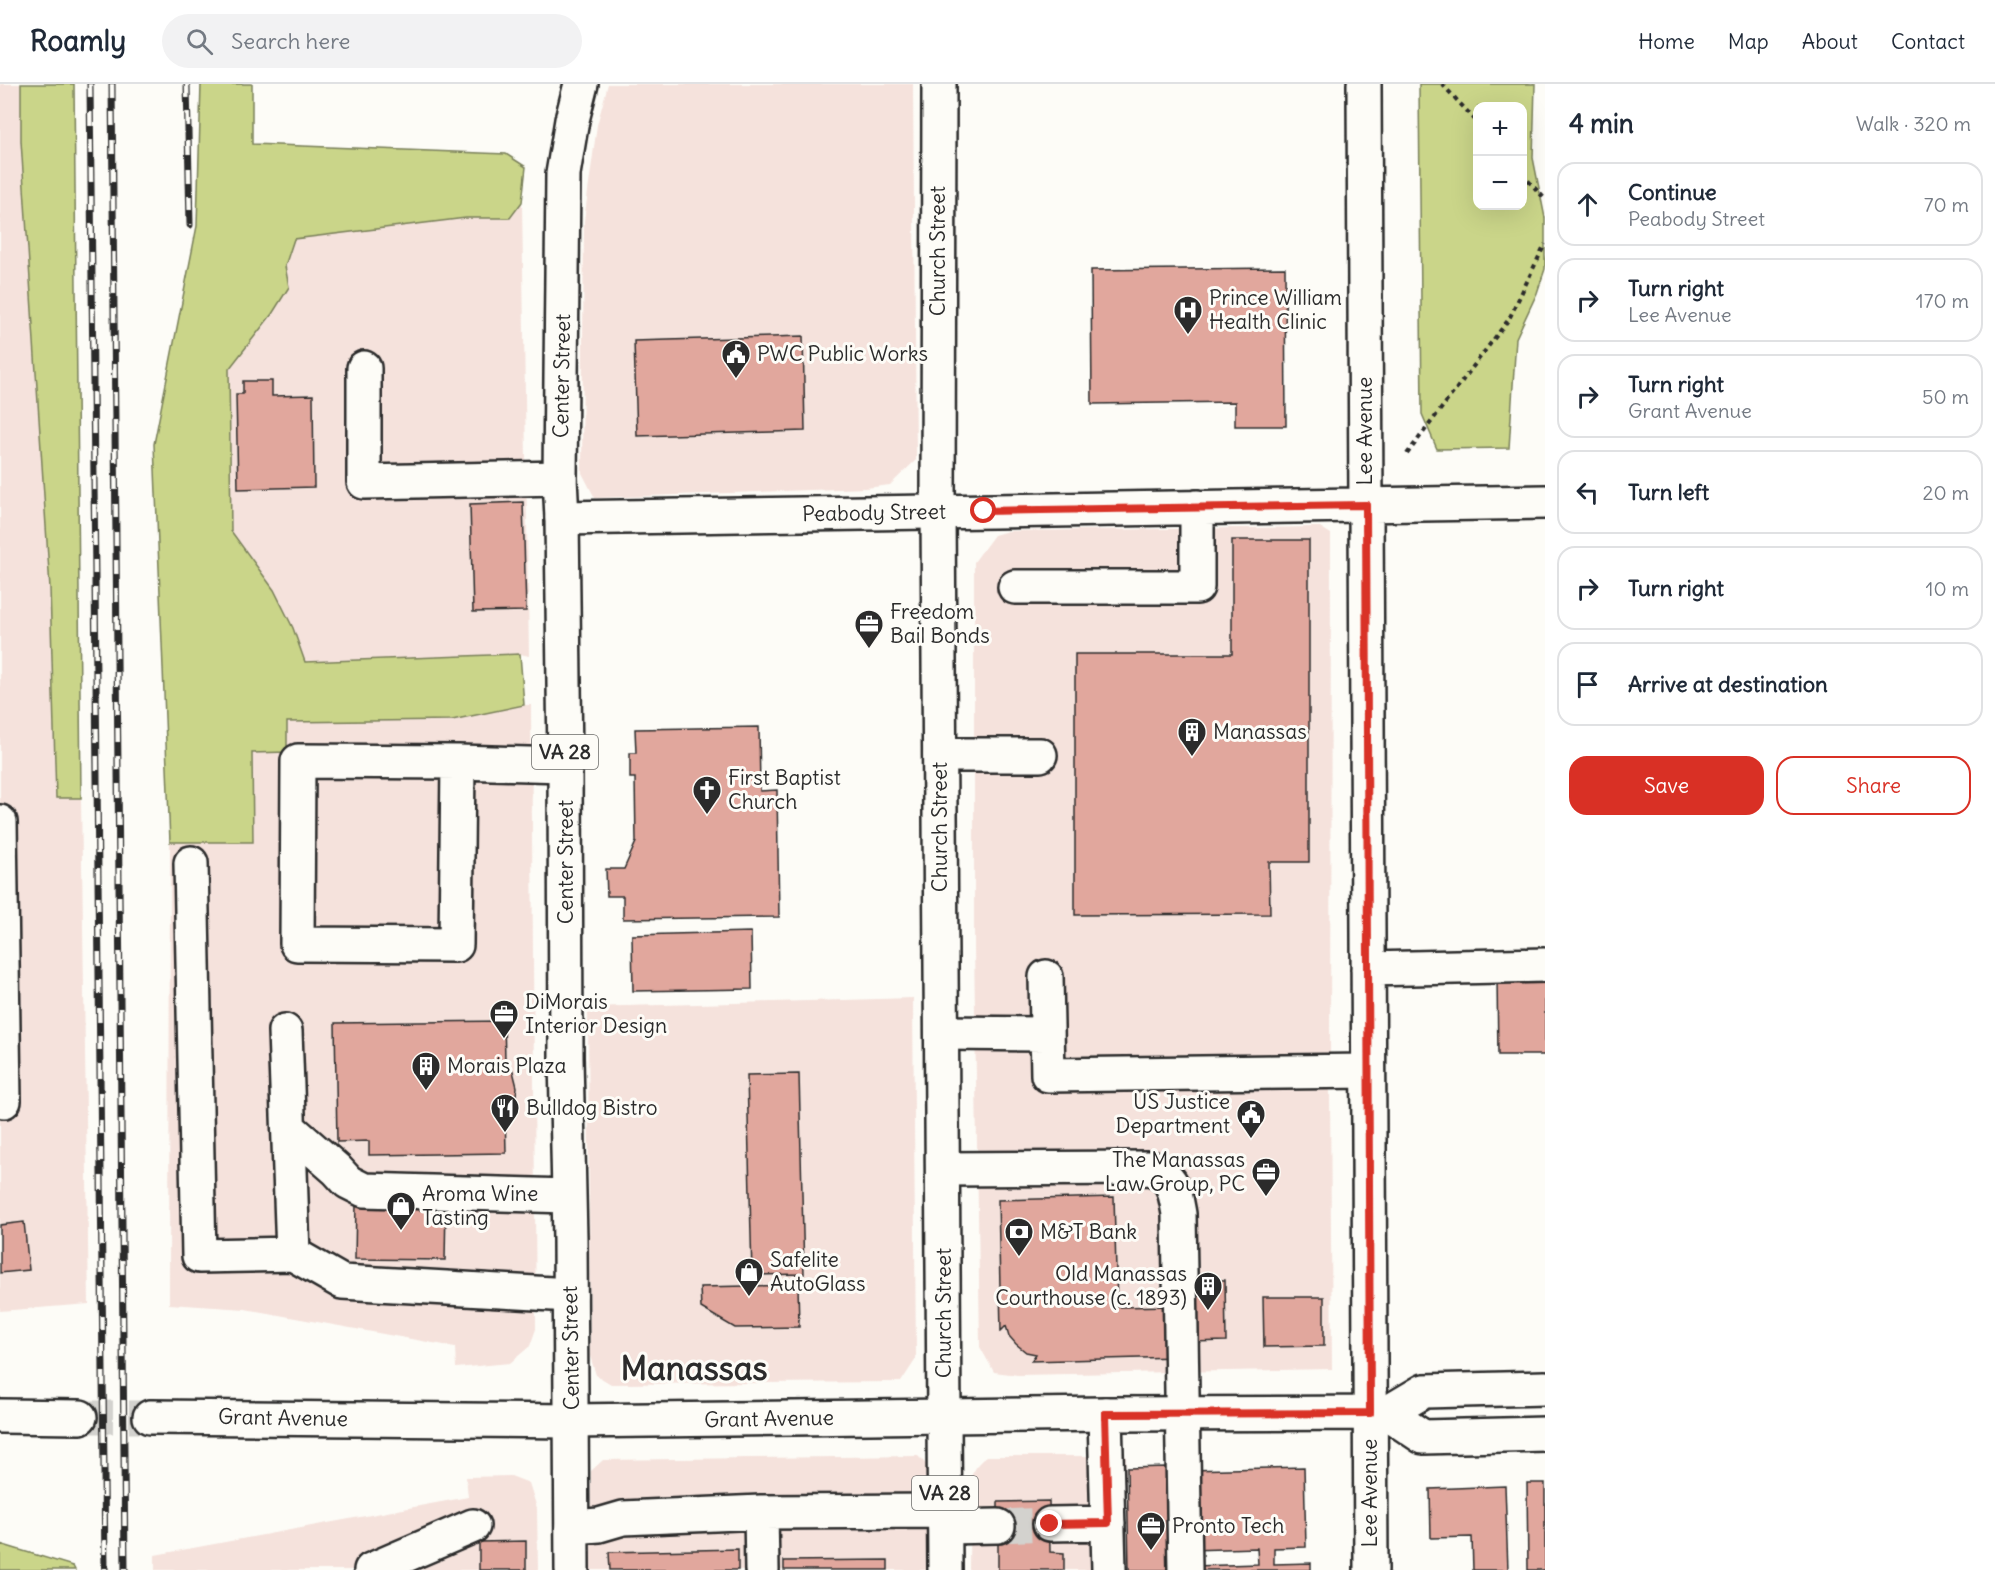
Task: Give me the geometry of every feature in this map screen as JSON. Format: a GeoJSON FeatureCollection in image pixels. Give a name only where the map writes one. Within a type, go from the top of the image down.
{"type":"FeatureCollection","features":[{"type":"Feature","properties":{"kind":"main road","name":"Center Street"},"geometry":{"type":"LineString","coordinates":[[572,1570],[565,765],[560,478],[563,174],[581,84]]}},
{"type":"Feature","properties":{"kind":"main road","name":"Church Street"},"geometry":{"type":"LineString","coordinates":[[939,84],[938,511],[945,1570]]}},
{"type":"Feature","properties":{"kind":"main road","name":"Lee Avenue"},"geometry":{"type":"LineString","coordinates":[[1364,84],[1368,1071],[1379,1413],[1371,1570]]}},
{"type":"Feature","properties":{"kind":"main road"},"geometry":{"type":"LineString","coordinates":[[364,368],[364,482],[560,478]]}},
{"type":"Feature","properties":{"kind":"main road","name":"Peabody Street"},"geometry":{"type":"LineString","coordinates":[[562,518],[1545,502]]}},
{"type":"Feature","properties":{"kind":"main road"},"geometry":{"type":"LineString","coordinates":[[1016,587],[1197,587],[1197,507]]}},
{"type":"Feature","properties":{"kind":"main road"},"geometry":{"type":"LineString","coordinates":[[940,754],[1040,755]]}},
{"type":"Feature","properties":{"kind":"main road"},"geometry":{"type":"LineString","coordinates":[[458,762],[456,945],[297,944],[298,761],[458,762],[565,765]]}},
{"type":"Feature","properties":{"kind":"main road"},"geometry":{"type":"LineString","coordinates":[[0,822],[4,1101]]}},
{"type":"Feature","properties":{"kind":"main road"},"geometry":{"type":"LineString","coordinates":[[191,863],[199,1256],[293,1254],[342,1282],[570,1295]]}},
{"type":"Feature","properties":{"kind":"main road"},"geometry":{"type":"LineString","coordinates":[[1368,969],[1545,965]]}},
{"type":"Feature","properties":{"kind":"main road"},"geometry":{"type":"LineString","coordinates":[[1046,977],[1048,1075],[1368,1071]]}},
{"type":"Feature","properties":{"kind":"main road"},"geometry":{"type":"LineString","coordinates":[[285,1031],[293,1254]]}},
{"type":"Feature","properties":{"kind":"main road"},"geometry":{"type":"LineString","coordinates":[[942,1033],[1047,1034]]}},
{"type":"Feature","properties":{"kind":"main road"},"geometry":{"type":"LineString","coordinates":[[290,1128],[348,1182],[364,1190],[568,1196]]}},
{"type":"Feature","properties":{"kind":"main road"},"geometry":{"type":"LineString","coordinates":[[943,1168],[1151,1167],[1163,1173],[1173,1185],[1179,1214],[1185,1570]]}},
{"type":"Feature","properties":{"kind":"main road"},"geometry":{"type":"LineString","coordinates":[[1379,1413],[1424,1391],[1545,1388]]}},
{"type":"Feature","properties":{"kind":"main road","name":"Grant Avenue"},"geometry":{"type":"LineString","coordinates":[[150,1417],[572,1421],[1182,1413],[1379,1413]]}},
{"type":"Feature","properties":{"kind":"main road"},"geometry":{"type":"LineString","coordinates":[[1379,1413],[1423,1437],[1545,1434]]}},
{"type":"Feature","properties":{"kind":"main road"},"geometry":{"type":"LineString","coordinates":[[1105,1414],[1109,1570]]}},
{"type":"Feature","properties":{"kind":"main road"},"geometry":{"type":"LineString","coordinates":[[0,1416],[80,1417]]}},
{"type":"Feature","properties":{"kind":"main road"},"geometry":{"type":"LineString","coordinates":[[760,1512],[762,1570]]}},
{"type":"Feature","properties":{"kind":"main road"},"geometry":{"type":"LineString","coordinates":[[572,1527],[599,1525],[623,1518],[760,1512],[945,1519],[998,1526]]}},
{"type":"Feature","properties":{"kind":"main road"},"geometry":{"type":"LineString","coordinates":[[1050,1524],[1108,1523]]}},
{"type":"Feature","properties":{"kind":"main road"},"geometry":{"type":"LineString","coordinates":[[371,1570],[473,1526]]}},
{"type":"Feature","properties":{"kind":"path"},"geometry":{"type":"LineString","coordinates":[[1442,84],[1473,118]]}},
{"type":"Feature","properties":{"kind":"path"},"geometry":{"type":"LineString","coordinates":[[1527,179],[1545,199]]}},
{"type":"Feature","properties":{"kind":"path"},"geometry":{"type":"LineString","coordinates":[[1407,454],[1509,319],[1545,244]]}},
{"type":"Feature","properties":{"kind":"shaded area"},"geometry":{"type":"Polygon","coordinates":[[[0,84],[21,84],[21,141],[50,588],[56,798],[81,798],[89,1304],[0,1311],[0,84]]]}},
{"type":"Feature","properties":{"kind":"shaded area"},"geometry":{"type":"Polygon","coordinates":[[[608,84],[913,84],[916,460],[890,485],[866,488],[595,498],[582,473],[584,221],[597,125],[608,84]]]}},
{"type":"Feature","properties":{"kind":"shaded area"},"geometry":{"type":"Polygon","coordinates":[[[522,202],[529,656],[520,654],[305,662],[293,628],[274,590],[231,531],[229,369],[272,314],[289,287],[285,266],[294,239],[466,218],[510,218],[522,202]]]}},
{"type":"Feature","properties":{"kind":"shaded area"},"geometry":{"type":"Polygon","coordinates":[[[1320,527],[1331,534],[1332,1369],[1018,1375],[994,1372],[980,1347],[974,946],[974,562],[994,535],[1008,531],[1320,527]]]}},
{"type":"Feature","properties":{"kind":"shaded area"},"geometry":{"type":"Polygon","coordinates":[[[531,705],[536,1329],[530,1346],[510,1363],[456,1368],[455,1347],[245,1309],[169,1304],[170,842],[253,842],[252,752],[286,722],[452,720],[531,705]]]}},
{"type":"Feature","properties":{"kind":"shaded area"},"geometry":{"type":"Polygon","coordinates":[[[913,998],[916,1359],[901,1382],[611,1384],[596,1375],[590,1356],[588,1007],[913,998]]]}},
{"type":"Feature","properties":{"kind":"shaded area"},"geometry":{"type":"Polygon","coordinates":[[[918,1456],[930,1468],[930,1570],[591,1570],[591,1471],[603,1460],[918,1456]]]}},
{"type":"Feature","properties":{"kind":"shaded area"},"geometry":{"type":"Polygon","coordinates":[[[986,1456],[1126,1456],[1125,1570],[969,1570],[970,1478],[986,1456]]]}},
{"type":"Feature","properties":{"kind":"shaded area"},"geometry":{"type":"Polygon","coordinates":[[[511,1476],[529,1483],[537,1508],[538,1570],[155,1570],[155,1555],[468,1497],[466,1477],[511,1476]]]}},
{"type":"Feature","properties":{"kind":"green space"},"geometry":{"type":"Polygon","coordinates":[[[21,84],[74,84],[81,798],[56,798],[50,588],[21,141],[21,84]]]}},
{"type":"Feature","properties":{"kind":"green space"},"geometry":{"type":"Polygon","coordinates":[[[201,84],[252,84],[252,144],[506,154],[526,167],[522,202],[510,218],[466,218],[294,239],[285,266],[289,287],[272,314],[229,369],[231,531],[274,590],[293,628],[305,662],[520,654],[524,705],[452,720],[287,722],[287,752],[252,753],[253,842],[170,842],[154,444],[197,226],[201,84]]]}},
{"type":"Feature","properties":{"kind":"green space"},"geometry":{"type":"Polygon","coordinates":[[[1419,84],[1535,84],[1533,158],[1545,218],[1545,269],[1537,293],[1516,338],[1509,448],[1437,449],[1422,414],[1419,84]]]}},
{"type":"Feature","properties":{"kind":"green space"},"geometry":{"type":"Polygon","coordinates":[[[0,1544],[73,1566],[75,1570],[0,1570],[0,1544]]]}},
{"type":"Feature","properties":{"kind":"building","name":"Prince William Health Clinic"},"geometry":{"type":"Polygon","coordinates":[[[1285,268],[1286,426],[1235,426],[1235,402],[1092,404],[1091,270],[1285,268]]]}},
{"type":"Feature","properties":{"kind":"building"},"geometry":{"type":"Polygon","coordinates":[[[803,336],[805,431],[637,436],[634,341],[803,336]]]}},
{"type":"Feature","properties":{"kind":"building"},"geometry":{"type":"Polygon","coordinates":[[[243,381],[272,381],[272,396],[313,395],[314,487],[238,489],[236,394],[243,394],[243,381]]]}},
{"type":"Feature","properties":{"kind":"building"},"geometry":{"type":"Polygon","coordinates":[[[523,502],[526,611],[473,612],[470,504],[523,502]]]}},
{"type":"Feature","properties":{"kind":"building","name":"Manassas"},"geometry":{"type":"Polygon","coordinates":[[[1232,540],[1309,540],[1309,862],[1269,862],[1270,914],[1075,915],[1075,654],[1232,654],[1232,540]]]}},
{"type":"Feature","properties":{"kind":"building","name":"First Baptist Church"},"geometry":{"type":"Polygon","coordinates":[[[759,727],[760,791],[777,790],[779,917],[623,919],[623,896],[607,896],[606,869],[624,869],[636,842],[635,778],[630,778],[630,753],[636,753],[635,729],[759,727]]]}},
{"type":"Feature","properties":{"kind":"building"},"geometry":{"type":"Polygon","coordinates":[[[751,932],[752,989],[633,991],[632,935],[751,932]]]}},
{"type":"Feature","properties":{"kind":"building"},"geometry":{"type":"Polygon","coordinates":[[[1497,978],[1545,978],[1545,1055],[1498,1055],[1497,978]]]}},
{"type":"Feature","properties":{"kind":"building","name":"Morais Plaza"},"geometry":{"type":"Polygon","coordinates":[[[504,1021],[505,1060],[513,1071],[517,1087],[516,1095],[505,1111],[506,1153],[369,1155],[369,1141],[337,1142],[335,1023],[504,1021]]]}},
{"type":"Feature","properties":{"kind":"building"},"geometry":{"type":"Polygon","coordinates":[[[799,1074],[804,1274],[752,1275],[747,1075],[799,1074]]]}},
{"type":"Feature","properties":{"kind":"building"},"geometry":{"type":"Polygon","coordinates":[[[1114,1197],[1117,1307],[1176,1306],[1177,1357],[1031,1361],[1036,1354],[1026,1352],[1016,1344],[1009,1336],[1006,1326],[1001,1331],[998,1200],[1114,1197]]]}},
{"type":"Feature","properties":{"kind":"building","name":"Aroma Wine Tasting"},"geometry":{"type":"Polygon","coordinates":[[[356,1203],[446,1204],[445,1260],[355,1259],[356,1203]]]}},
{"type":"Feature","properties":{"kind":"building"},"geometry":{"type":"Polygon","coordinates":[[[24,1222],[29,1270],[0,1273],[0,1225],[24,1222]]]}},
{"type":"Feature","properties":{"kind":"building","name":"Old Manassas Courthouse (c. 1893)"},"geometry":{"type":"Polygon","coordinates":[[[1191,1280],[1225,1280],[1226,1341],[1192,1342],[1191,1280]]]}},
{"type":"Feature","properties":{"kind":"building","name":"Safelite AutoGlass"},"geometry":{"type":"Polygon","coordinates":[[[798,1285],[799,1327],[735,1328],[701,1308],[700,1287],[798,1285]]]}},
{"type":"Feature","properties":{"kind":"building"},"geometry":{"type":"Polygon","coordinates":[[[1263,1297],[1324,1297],[1324,1346],[1264,1347],[1263,1297]]]}},
{"type":"Feature","properties":{"kind":"building"},"geometry":{"type":"Polygon","coordinates":[[[1167,1467],[1169,1570],[1129,1570],[1127,1468],[1167,1467]]]}},
{"type":"Feature","properties":{"kind":"building"},"geometry":{"type":"Polygon","coordinates":[[[1304,1467],[1306,1547],[1274,1548],[1274,1564],[1311,1563],[1311,1570],[1194,1570],[1194,1566],[1258,1564],[1257,1548],[1190,1550],[1189,1470],[1304,1467]]]}},
{"type":"Feature","properties":{"kind":"building"},"geometry":{"type":"Polygon","coordinates":[[[1527,1483],[1545,1483],[1545,1570],[1528,1570],[1527,1483]]]}},
{"type":"Feature","properties":{"kind":"building"},"geometry":{"type":"Polygon","coordinates":[[[1505,1486],[1508,1570],[1473,1570],[1472,1537],[1431,1538],[1430,1489],[1505,1486]]]}},
{"type":"Feature","properties":{"kind":"building"},"geometry":{"type":"Polygon","coordinates":[[[1049,1501],[1050,1552],[1064,1553],[1064,1570],[998,1570],[998,1502],[1049,1501]]]}},
{"type":"Feature","properties":{"kind":"building"},"geometry":{"type":"Polygon","coordinates":[[[526,1541],[526,1570],[479,1570],[479,1542],[526,1541]]]}},
{"type":"Feature","properties":{"kind":"building"},"geometry":{"type":"Polygon","coordinates":[[[738,1549],[738,1570],[610,1570],[609,1552],[738,1549]]]}},
{"type":"Feature","properties":{"kind":"building"},"geometry":{"type":"Polygon","coordinates":[[[888,1560],[888,1570],[784,1570],[784,1561],[888,1560]]]}},
{"type":"Feature","properties":{"kind":"tunnel"},"geometry":{"type":"LineString","coordinates":[[80,1417],[150,1417]]}},
{"type":"Feature","properties":{"kind":"tunnel"},"geometry":{"type":"LineString","coordinates":[[998,1526],[1050,1524]]}},
{"type":"Feature","properties":{"kind":"railway"},"geometry":{"type":"LineString","coordinates":[[90,84],[105,1570]]}},
{"type":"Feature","properties":{"kind":"railway"},"geometry":{"type":"LineString","coordinates":[[112,84],[125,1570]]}},
{"type":"Feature","properties":{"kind":"railway"},"geometry":{"type":"LineString","coordinates":[[187,84],[190,225]]}},
{"type":"Feature","properties":{"kind":"place","name":"Prince William Health Clinic"},"geometry":{"type":"Point","coordinates":[1188,336]}},
{"type":"Feature","properties":{"kind":"place","name":"PWC Public Works"},"geometry":{"type":"Point","coordinates":[736,380]}},
{"type":"Feature","properties":{"kind":"place","name":"Freedom Bail Bonds"},"geometry":{"type":"Point","coordinates":[869,650]}},
{"type":"Feature","properties":{"kind":"place","name":"Manassas"},"geometry":{"type":"Point","coordinates":[1192,758]}},
{"type":"Feature","properties":{"kind":"place","name":"First Baptist Church"},"geometry":{"type":"Point","coordinates":[707,816]}},
{"type":"Feature","properties":{"kind":"place","name":"DiMorais Interior Design"},"geometry":{"type":"Point","coordinates":[504,1040]}},
{"type":"Feature","properties":{"kind":"place","name":"Morais Plaza"},"geometry":{"type":"Point","coordinates":[426,1092]}},
{"type":"Feature","properties":{"kind":"place","name":"Bulldog Bistro"},"geometry":{"type":"Point","coordinates":[505,1134]}},
{"type":"Feature","properties":{"kind":"place","name":"US Justice Department"},"geometry":{"type":"Point","coordinates":[1251,1140]}},
{"type":"Feature","properties":{"kind":"place","name":"The Manassas Law Group, PC"},"geometry":{"type":"Point","coordinates":[1266,1198]}},
{"type":"Feature","properties":{"kind":"place","name":"Aroma Wine Tasting"},"geometry":{"type":"Point","coordinates":[401,1232]}},
{"type":"Feature","properties":{"kind":"place","name":"M&T Bank"},"geometry":{"type":"Point","coordinates":[1019,1258]}},
{"type":"Feature","properties":{"kind":"place","name":"Safelite AutoGlass"},"geometry":{"type":"Point","coordinates":[749,1298]}},
{"type":"Feature","properties":{"kind":"place","name":"Old Manassas Courthouse (c. 1893)"},"geometry":{"type":"Point","coordinates":[1208,1312]}},
{"type":"Feature","properties":{"kind":"place","name":"Pronto Tech"},"geometry":{"type":"Point","coordinates":[1151,1552]}},
{"type":"Feature","properties":{"kind":"district","name":"Manassas"},"geometry":{"type":"Point","coordinates":[694,1368]}},
{"type":"Feature","properties":{"kind":"route"},"geometry":{"type":"LineString","coordinates":[[984,511],[1366,505],[1370,1413],[1105,1414],[1108,1523],[1050,1524]]}}]}
